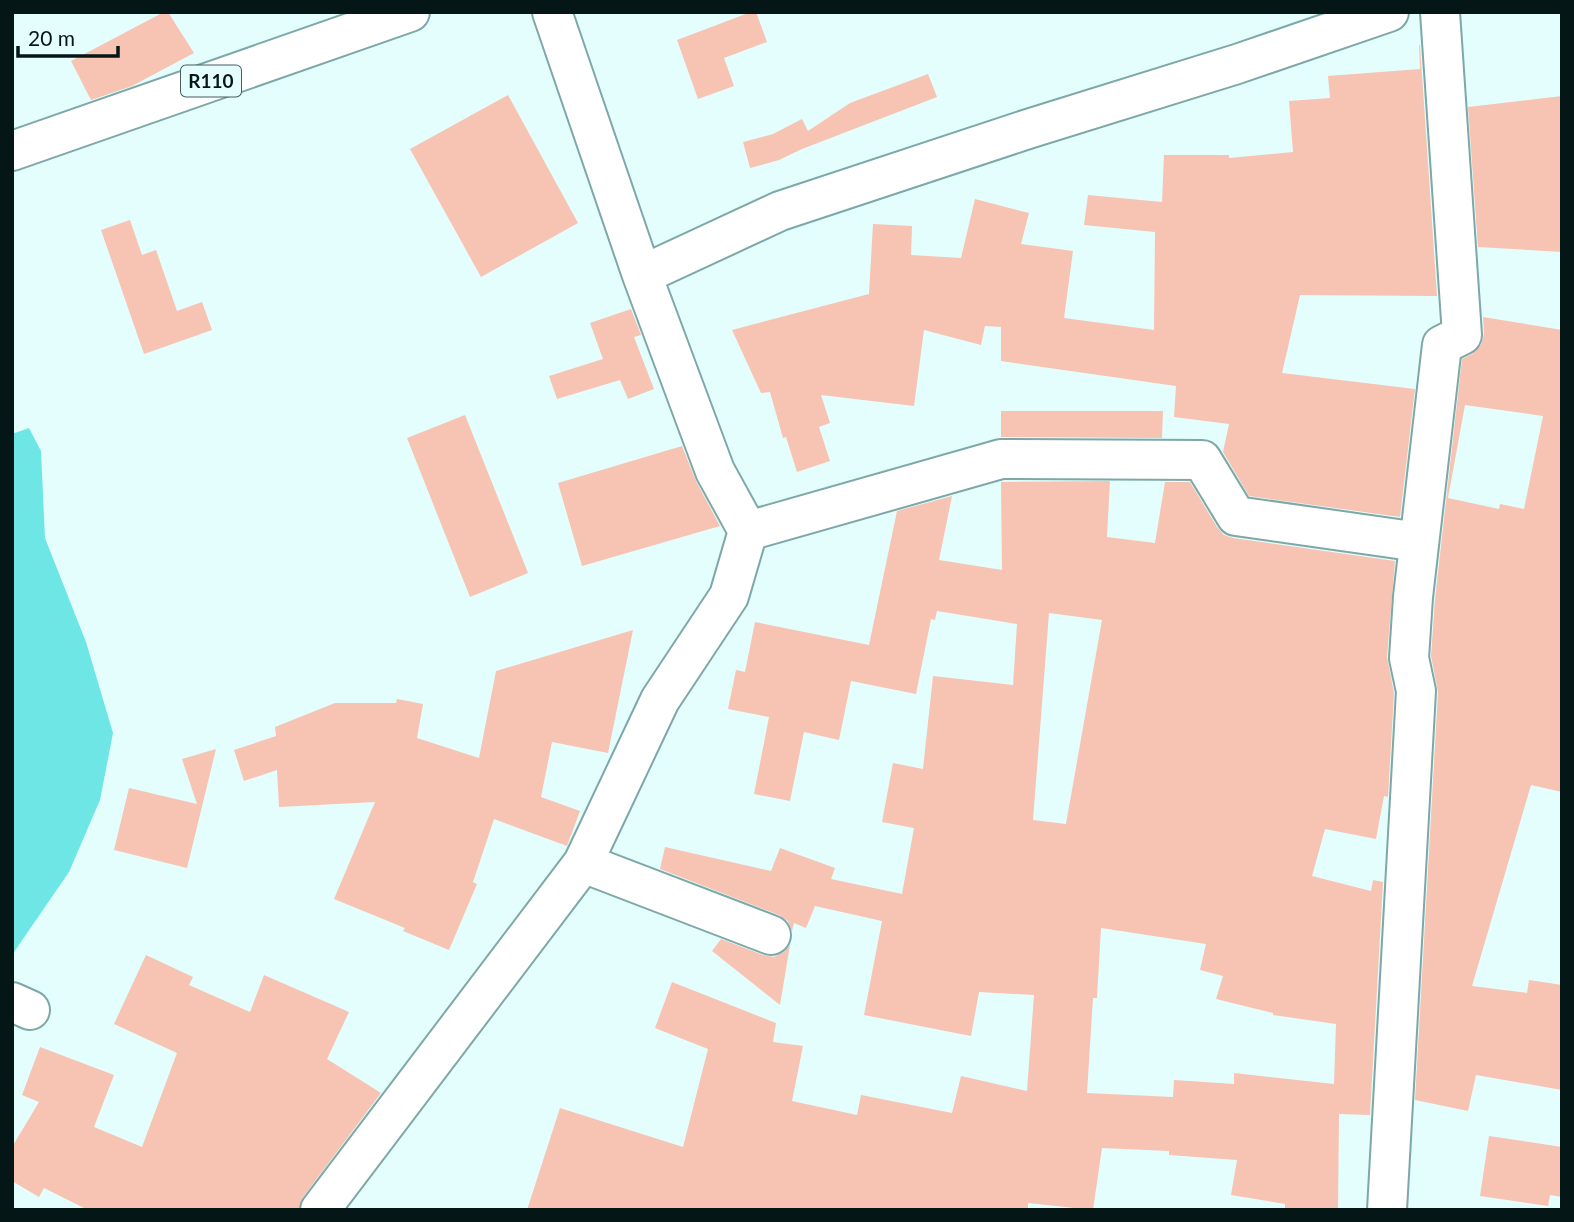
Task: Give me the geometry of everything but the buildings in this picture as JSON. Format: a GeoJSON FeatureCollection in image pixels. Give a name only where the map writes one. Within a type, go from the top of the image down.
{"type":"FeatureCollection","features":[{"type":"Feature","properties":{"kind":"street","name":"R110"},"geometry":{"type":"LineString","coordinates":[[15,143],[410,12]]}},
{"type":"Feature","properties":{"kind":"street"},"geometry":{"type":"LineString","coordinates":[[320,1210],[583,863],[660,700],[729,596],[748,531],[715,471],[642,275],[552,12]]}},
{"type":"Feature","properties":{"kind":"street"},"geometry":{"type":"LineString","coordinates":[[642,275],[780,211],[1237,64],[1389,12]]}},
{"type":"Feature","properties":{"kind":"street"},"geometry":{"type":"LineString","coordinates":[[1387,1210],[1416,691],[1409,658],[1419,542],[1442,345],[1462,335],[1440,12]]}},
{"type":"Feature","properties":{"kind":"street"},"geometry":{"type":"LineString","coordinates":[[748,531],[1001,459],[1202,460],[1236,516],[1419,542]]}},
{"type":"Feature","properties":{"kind":"street"},"geometry":{"type":"LineString","coordinates":[[583,863],[772,935]]}},
{"type":"Feature","properties":{"kind":"water"},"geometry":{"type":"Polygon","coordinates":[[[29,428],[41,451],[45,538],[86,642],[113,733],[100,800],[69,872],[12,955],[12,434],[29,428]]]}}]}
